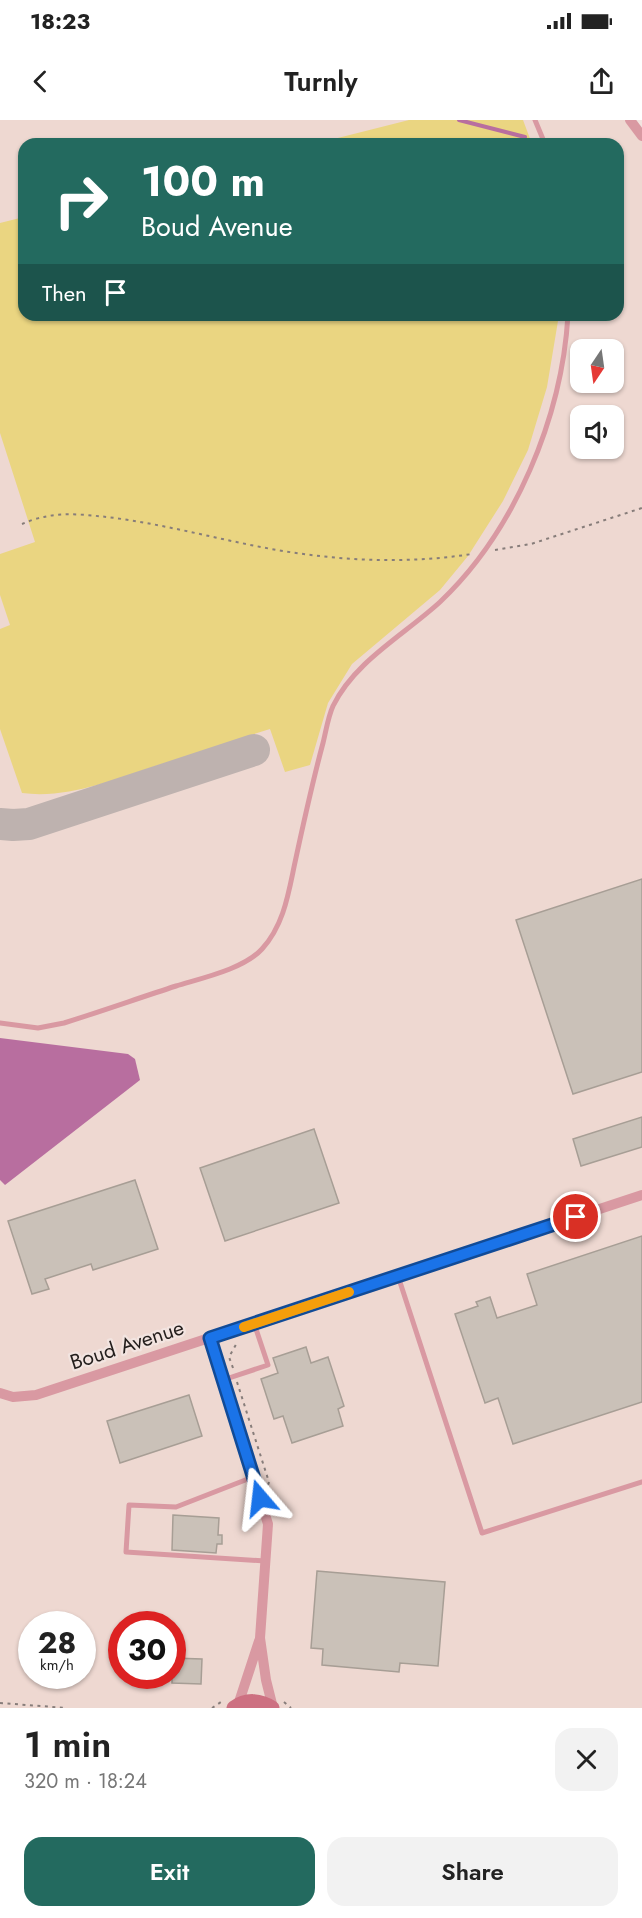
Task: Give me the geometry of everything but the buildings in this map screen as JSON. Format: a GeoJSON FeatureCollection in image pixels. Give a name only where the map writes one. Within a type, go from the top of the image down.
{"type":"FeatureCollection","features":[{"type":"Feature","properties":{"kind":"main road"},"geometry":{"type":"LineString","coordinates":[[236,1706],[257,1701],[273,1708]]}},
{"type":"Feature","properties":{"kind":"street"},"geometry":{"type":"LineString","coordinates":[[630,120],[642,136]]}},
{"type":"Feature","properties":{"kind":"street","name":"Boud Avenue"},"geometry":{"type":"LineString","coordinates":[[0,1393],[12,1397],[36,1395],[210,1338],[255,1328],[398,1276],[642,1196]]}},
{"type":"Feature","properties":{"kind":"street"},"geometry":{"type":"LineString","coordinates":[[210,1338],[268,1524],[260,1638],[273,1708]]}},
{"type":"Feature","properties":{"kind":"street"},"geometry":{"type":"LineString","coordinates":[[236,1706],[260,1638]]}},
{"type":"Feature","properties":{"kind":"lane"},"geometry":{"type":"LineString","coordinates":[[535,120],[542,138]]}},
{"type":"Feature","properties":{"kind":"lane"},"geometry":{"type":"LineString","coordinates":[[0,1023],[38,1028],[64,1023],[234,967],[261,951],[278,929],[287,902],[319,758],[333,707],[354,673],[441,600],[482,552],[516,500],[541,442],[554,403],[567,321]]}},
{"type":"Feature","properties":{"kind":"lane"},"geometry":{"type":"LineString","coordinates":[[398,1276],[482,1533],[642,1482]]}},
{"type":"Feature","properties":{"kind":"lane"},"geometry":{"type":"LineString","coordinates":[[223,1380],[268,1365],[255,1328]]}},
{"type":"Feature","properties":{"kind":"lane"},"geometry":{"type":"LineString","coordinates":[[253,1477],[176,1507],[129,1505],[126,1552],[265,1562]]}},
{"type":"Feature","properties":{"kind":"path"},"geometry":{"type":"LineString","coordinates":[[22,524],[45,516],[83,514],[137,521],[278,550],[324,557],[382,561],[444,558],[531,544],[642,508]]}},
{"type":"Feature","properties":{"kind":"path"},"geometry":{"type":"LineString","coordinates":[[255,1328],[239,1339],[229,1357],[269,1482],[260,1498]]}},
{"type":"Feature","properties":{"kind":"path"},"geometry":{"type":"LineString","coordinates":[[0,1703],[67,1708]]}},
{"type":"Feature","properties":{"kind":"shaded area"},"geometry":{"type":"Polygon","coordinates":[[[0,120],[631,120],[642,136],[642,1708],[0,1708],[0,120]]]}},
{"type":"Feature","properties":{"kind":"shaded area"},"geometry":{"type":"Polygon","coordinates":[[[409,120],[523,120],[530,138],[338,138],[409,120]]]}},
{"type":"Feature","properties":{"kind":"shaded area"},"geometry":{"type":"Polygon","coordinates":[[[18,218],[18,321],[558,321],[547,387],[528,450],[503,501],[468,556],[440,590],[352,664],[328,703],[310,765],[285,772],[270,729],[90,787],[56,793],[22,793],[0,729],[0,629],[10,625],[0,595],[0,554],[35,542],[0,433],[0,223],[18,218]]]}},
{"type":"Feature","properties":{"kind":"shaded area"},"geometry":{"type":"Polygon","coordinates":[[[0,1038],[128,1054],[135,1059],[140,1080],[5,1185],[0,1180],[0,1038]]]}},
{"type":"Feature","properties":{"kind":"waterway"},"geometry":{"type":"LineString","coordinates":[[459,120],[525,137]]}},
{"type":"Feature","properties":{"kind":"taxiway"},"geometry":{"type":"LineString","coordinates":[[0,824],[29,824],[254,750]]}},
{"type":"Feature","properties":{"kind":"slow traffic"},"geometry":{"type":"LineString","coordinates":[[244,1327],[349,1292]]}},
{"type":"Feature","properties":{"kind":"route"},"geometry":{"type":"LineString","coordinates":[[260,1498],[210,1338],[576,1217]]}}]}
